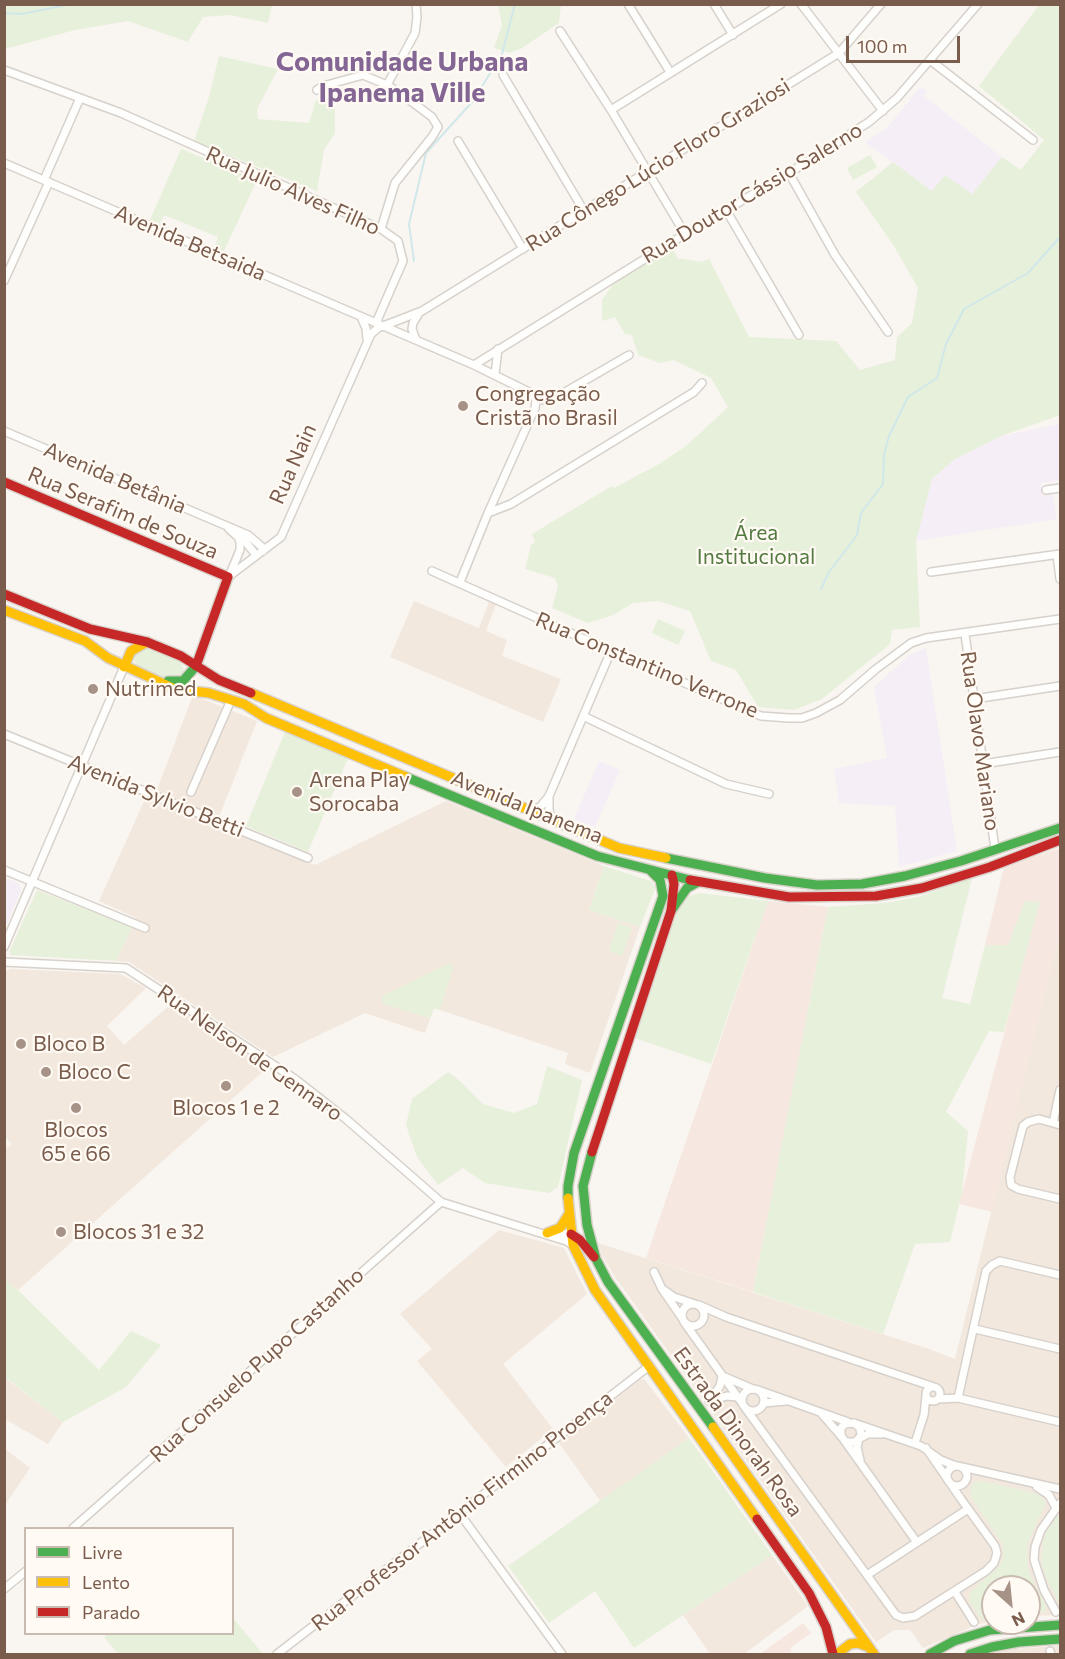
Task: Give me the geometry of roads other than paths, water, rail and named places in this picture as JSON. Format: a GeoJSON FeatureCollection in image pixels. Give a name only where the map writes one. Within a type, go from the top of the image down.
{"type":"FeatureCollection","features":[{"type":"Feature","properties":{"kind":"main road","name":"Rua Serafim de Souza"},"geometry":{"type":"LineString","coordinates":[[4,482],[228,577]]}},
{"type":"Feature","properties":{"kind":"main road"},"geometry":{"type":"LineString","coordinates":[[141,675],[177,682],[187,678],[196,666],[228,577]]}},
{"type":"Feature","properties":{"kind":"main road","name":"Avenida Ipanema"},"geometry":{"type":"LineString","coordinates":[[4,594],[90,629],[147,642],[181,656],[219,680],[531,812],[619,848],[661,858],[765,878],[817,885],[862,884],[905,876],[1060,828]]}},
{"type":"Feature","properties":{"kind":"main road","name":"Avenida Ipanema"},"geometry":{"type":"LineString","coordinates":[[4,610],[85,641],[108,658],[141,675],[175,688],[209,693],[244,704],[266,718],[597,856],[698,882],[789,897],[876,896],[922,888],[1026,854],[1060,840]]}},
{"type":"Feature","properties":{"kind":"main road"},"geometry":{"type":"LineString","coordinates":[[124,667],[131,651],[147,642]]}},
{"type":"Feature","properties":{"kind":"main road"},"geometry":{"type":"LineString","coordinates":[[995,849],[1006,855],[1026,854]]}},
{"type":"Feature","properties":{"kind":"main road"},"geometry":{"type":"LineString","coordinates":[[661,858],[672,875],[674,884],[671,911]]}},
{"type":"Feature","properties":{"kind":"main road","name":"Estrada Dinorah Rosa"},"geometry":{"type":"LineString","coordinates":[[650,870],[660,880],[663,896],[574,1153],[568,1186],[573,1245],[595,1290],[809,1593],[826,1627],[835,1654]]}},
{"type":"Feature","properties":{"kind":"main road"},"geometry":{"type":"LineString","coordinates":[[671,911],[687,888],[698,882]]}},
{"type":"Feature","properties":{"kind":"main road","name":"Estrada Dinorah Rosa"},"geometry":{"type":"LineString","coordinates":[[671,911],[588,1163],[584,1186],[584,1207],[596,1259],[608,1282],[871,1651]]}},
{"type":"Feature","properties":{"kind":"main road"},"geometry":{"type":"LineString","coordinates":[[542,1233],[560,1228],[569,1214]]}},
{"type":"Feature","properties":{"kind":"main road"},"geometry":{"type":"LineString","coordinates":[[571,1234],[580,1240],[596,1259]]}},
{"type":"Feature","properties":{"kind":"main road"},"geometry":{"type":"LineString","coordinates":[[930,1654],[954,1641],[990,1630],[1056,1625],[1056,1639],[1010,1644],[970,1654]]}},
{"type":"Feature","properties":{"kind":"main road"},"geometry":{"type":"LineString","coordinates":[[835,1654],[850,1644],[858,1644],[871,1651]]}},
{"type":"Feature","properties":{"kind":"street"},"geometry":{"type":"LineString","coordinates":[[387,85],[415,33],[416,4]]}},
{"type":"Feature","properties":{"kind":"street"},"geometry":{"type":"LineString","coordinates":[[628,4],[670,72]]}},
{"type":"Feature","properties":{"kind":"street"},"geometry":{"type":"LineString","coordinates":[[714,4],[733,35]]}},
{"type":"Feature","properties":{"kind":"street"},"geometry":{"type":"LineString","coordinates":[[611,110],[781,4]]}},
{"type":"Feature","properties":{"kind":"street"},"geometry":{"type":"LineString","coordinates":[[801,4],[883,111]]}},
{"type":"Feature","properties":{"kind":"street","name":"Rua Cônego Lúcio Floro Graziosi"},"geometry":{"type":"LineString","coordinates":[[380,325],[422,311],[839,53],[881,4]]}},
{"type":"Feature","properties":{"kind":"street","name":"Rua Doutor Cássio Salerno"},"geometry":{"type":"LineString","coordinates":[[474,365],[685,234],[789,173],[883,111],[978,4]]}},
{"type":"Feature","properties":{"kind":"street"},"geometry":{"type":"LineString","coordinates":[[560,31],[611,110],[685,234]]}},
{"type":"Feature","properties":{"kind":"street"},"geometry":{"type":"LineString","coordinates":[[930,60],[1033,140]]}},
{"type":"Feature","properties":{"kind":"street","name":"Rua Julio Alves Filho"},"geometry":{"type":"LineString","coordinates":[[4,70],[121,113],[381,229],[398,241]]}},
{"type":"Feature","properties":{"kind":"street"},"geometry":{"type":"LineString","coordinates":[[317,90],[323,86],[363,75],[387,85],[432,117],[438,127],[395,183],[381,229]]}},
{"type":"Feature","properties":{"kind":"street"},"geometry":{"type":"LineString","coordinates":[[503,75],[584,211]]}},
{"type":"Feature","properties":{"kind":"street"},"geometry":{"type":"LineString","coordinates":[[4,281],[80,98]]}},
{"type":"Feature","properties":{"kind":"street"},"geometry":{"type":"LineString","coordinates":[[458,141],[523,249]]}},
{"type":"Feature","properties":{"kind":"street","name":"Avenida Betsaida"},"geometry":{"type":"LineString","coordinates":[[4,163],[495,374],[531,393],[536,400]]}},
{"type":"Feature","properties":{"kind":"street"},"geometry":{"type":"LineString","coordinates":[[789,173],[835,255],[888,332]]}},
{"type":"Feature","properties":{"kind":"street"},"geometry":{"type":"LineString","coordinates":[[726,210],[799,335]]}},
{"type":"Feature","properties":{"kind":"street","name":"Rua Nain"},"geometry":{"type":"LineString","coordinates":[[228,577],[281,537],[366,342],[380,325],[403,261],[398,241]]}},
{"type":"Feature","properties":{"kind":"street","name":"Rua Cônego Lúcio Floro Graziosi"},"geometry":{"type":"LineString","coordinates":[[403,335],[409,333],[416,317],[422,311]]}},
{"type":"Feature","properties":{"kind":"street"},"geometry":{"type":"LineString","coordinates":[[361,317],[366,328],[366,342]]}},
{"type":"Feature","properties":{"kind":"street"},"geometry":{"type":"LineString","coordinates":[[412,329],[418,342]]}},
{"type":"Feature","properties":{"kind":"street"},"geometry":{"type":"LineString","coordinates":[[366,342],[378,334],[394,331]]}},
{"type":"Feature","properties":{"kind":"street"},"geometry":{"type":"LineString","coordinates":[[495,374],[498,349]]}},
{"type":"Feature","properties":{"kind":"street"},"geometry":{"type":"LineString","coordinates":[[460,582],[535,408],[536,400],[553,399],[629,355]]}},
{"type":"Feature","properties":{"kind":"street"},"geometry":{"type":"LineString","coordinates":[[488,513],[511,504],[694,392],[702,383]]}},
{"type":"Feature","properties":{"kind":"street","name":"Avenida Betânia"},"geometry":{"type":"LineString","coordinates":[[4,431],[248,535],[266,541],[281,537]]}},
{"type":"Feature","properties":{"kind":"street"},"geometry":{"type":"LineString","coordinates":[[1046,490],[1060,488]]}},
{"type":"Feature","properties":{"kind":"street"},"geometry":{"type":"LineString","coordinates":[[225,525],[238,537],[240,542],[240,550],[228,577]]}},
{"type":"Feature","properties":{"kind":"street","name":"Avenida Betânia"},"geometry":{"type":"LineString","coordinates":[[225,525],[260,553],[262,547],[248,535]]}},
{"type":"Feature","properties":{"kind":"street"},"geometry":{"type":"LineString","coordinates":[[931,572],[1059,555],[1060,579]]}},
{"type":"Feature","properties":{"kind":"street","name":"Rua Constantino Verrone"},"geometry":{"type":"LineString","coordinates":[[432,571],[760,716],[795,718],[816,713],[840,700],[911,643],[926,638],[1060,619]]}},
{"type":"Feature","properties":{"kind":"street","name":"Rua Olavo Mariano"},"geometry":{"type":"LineString","coordinates":[[965,634],[995,849]]}},
{"type":"Feature","properties":{"kind":"street"},"geometry":{"type":"LineString","coordinates":[[531,812],[541,806],[549,796],[611,651]]}},
{"type":"Feature","properties":{"kind":"street"},"geometry":{"type":"LineString","coordinates":[[4,947],[124,667]]}},
{"type":"Feature","properties":{"kind":"street"},"geometry":{"type":"LineString","coordinates":[[974,699],[1060,686]]}},
{"type":"Feature","properties":{"kind":"street"},"geometry":{"type":"LineString","coordinates":[[191,792],[231,700]]}},
{"type":"Feature","properties":{"kind":"street"},"geometry":{"type":"LineString","coordinates":[[583,716],[726,784],[769,794]]}},
{"type":"Feature","properties":{"kind":"street","name":"Avenida Sylvio Betti"},"geometry":{"type":"LineString","coordinates":[[4,734],[308,858]]}},
{"type":"Feature","properties":{"kind":"street"},"geometry":{"type":"LineString","coordinates":[[983,764],[1060,752]]}},
{"type":"Feature","properties":{"kind":"street"},"geometry":{"type":"LineString","coordinates":[[549,796],[552,820]]}},
{"type":"Feature","properties":{"kind":"street"},"geometry":{"type":"LineString","coordinates":[[4,870],[145,928]]}},
{"type":"Feature","properties":{"kind":"street","name":"Rua Nelson de Gennaro"},"geometry":{"type":"LineString","coordinates":[[4,962],[126,968],[295,1079],[346,1119],[441,1202],[542,1233],[573,1245]]}},
{"type":"Feature","properties":{"kind":"street"},"geometry":{"type":"LineString","coordinates":[[1060,1090],[1057,1124],[1039,1119],[1028,1122],[1021,1130],[1010,1177],[1011,1185],[1018,1190],[1060,1199]]}},
{"type":"Feature","properties":{"kind":"street","name":"Rua Consuelo Pupo Castanho"},"geometry":{"type":"LineString","coordinates":[[74,1527],[441,1202]]}},
{"type":"Feature","properties":{"kind":"street","name":"Rua Nelson de Gennaro"},"geometry":{"type":"LineString","coordinates":[[542,1233],[571,1234]]}},
{"type":"Feature","properties":{"kind":"street"},"geometry":{"type":"LineString","coordinates":[[958,1398],[986,1271],[992,1264],[1000,1261],[1060,1275]]}},
{"type":"Feature","properties":{"kind":"street"},"geometry":{"type":"LineString","coordinates":[[654,1272],[662,1289],[722,1376],[896,1615],[903,1618],[915,1616],[986,1571],[994,1563],[997,1553],[995,1546],[926,1448]]}},
{"type":"Feature","properties":{"kind":"street"},"geometry":{"type":"LineString","coordinates":[[662,1289],[674,1297],[726,1317],[912,1379],[958,1398],[1060,1422]]}},
{"type":"Feature","properties":{"kind":"street"},"geometry":{"type":"LineString","coordinates":[[702,1345],[699,1329],[703,1321],[704,1312],[697,1304],[690,1304],[683,1310],[683,1320],[687,1325],[696,1326],[703,1321],[717,1316],[726,1317]]}},
{"type":"Feature","properties":{"kind":"street"},"geometry":{"type":"LineString","coordinates":[[975,1329],[1060,1349]]}},
{"type":"Feature","properties":{"kind":"street","name":"Rua Professor Antônio Firmino Proença"},"geometry":{"type":"LineString","coordinates":[[277,1654],[648,1366]]}},
{"type":"Feature","properties":{"kind":"street"},"geometry":{"type":"LineString","coordinates":[[722,1376],[915,1443],[926,1448],[941,1460],[959,1467],[1060,1490]]}},
{"type":"Feature","properties":{"kind":"street"},"geometry":{"type":"LineString","coordinates":[[722,1376],[720,1386],[709,1401],[727,1396],[742,1403],[750,1411],[758,1410],[764,1404],[788,1400]]}},
{"type":"Feature","properties":{"kind":"street"},"geometry":{"type":"LineString","coordinates":[[912,1379],[930,1400],[958,1398]]}},
{"type":"Feature","properties":{"kind":"street"},"geometry":{"type":"LineString","coordinates":[[915,1443],[924,1415],[926,1396],[929,1389],[935,1388]]}},
{"type":"Feature","properties":{"kind":"street"},"geometry":{"type":"LineString","coordinates":[[924,1415],[940,1393],[935,1388]]}},
{"type":"Feature","properties":{"kind":"street"},"geometry":{"type":"LineString","coordinates":[[742,1403],[745,1393],[757,1390]]}},
{"type":"Feature","properties":{"kind":"street"},"geometry":{"type":"LineString","coordinates":[[757,1390],[763,1396],[764,1404]]}},
{"type":"Feature","properties":{"kind":"street"},"geometry":{"type":"LineString","coordinates":[[758,1410],[765,1434]]}},
{"type":"Feature","properties":{"kind":"street"},"geometry":{"type":"LineString","coordinates":[[819,1411],[842,1438],[916,1541]]}},
{"type":"Feature","properties":{"kind":"street"},"geometry":{"type":"LineString","coordinates":[[842,1438],[841,1428],[851,1422]]}},
{"type":"Feature","properties":{"kind":"street"},"geometry":{"type":"LineString","coordinates":[[851,1422],[861,1431],[857,1447],[861,1466]]}},
{"type":"Feature","properties":{"kind":"street"},"geometry":{"type":"LineString","coordinates":[[842,1438],[852,1443],[874,1433],[889,1435]]}},
{"type":"Feature","properties":{"kind":"street"},"geometry":{"type":"LineString","coordinates":[[959,1467],[967,1474],[963,1490],[967,1508]]}},
{"type":"Feature","properties":{"kind":"street"},"geometry":{"type":"LineString","coordinates":[[959,1467],[949,1471],[948,1477],[950,1482],[957,1486],[976,1475],[989,1474]]}},
{"type":"Feature","properties":{"kind":"street"},"geometry":{"type":"LineString","coordinates":[[1035,1485],[1049,1495],[1058,1506],[1041,1530],[1035,1547],[1034,1560],[1044,1590],[1056,1612]]}},
{"type":"Feature","properties":{"kind":"street"},"geometry":{"type":"LineString","coordinates":[[867,1575],[967,1508]]}},
{"type":"Feature","properties":{"kind":"street"},"geometry":{"type":"LineString","coordinates":[[460,1514],[562,1654]]}},
{"type":"Feature","properties":{"kind":"street"},"geometry":{"type":"LineString","coordinates":[[4,1589],[24,1572]]}},
{"type":"Feature","properties":{"kind":"street"},"geometry":{"type":"LineString","coordinates":[[955,1592],[974,1622]]}},
{"type":"Feature","properties":{"kind":"waterway"},"geometry":{"type":"LineString","coordinates":[[4,13],[22,14],[71,4]]}},
{"type":"Feature","properties":{"kind":"waterway"},"geometry":{"type":"LineString","coordinates":[[414,261],[409,224],[426,153],[473,101],[502,54],[515,4]]}},
{"type":"Feature","properties":{"kind":"waterway"},"geometry":{"type":"LineString","coordinates":[[821,589],[829,572],[857,535],[861,513],[883,484],[884,455],[889,436],[908,397],[937,378],[946,344],[964,309],[1028,273],[1060,237]]}},
{"type":"Feature","properties":{"kind":"place","name":"Congregação Cristã no Brasil"},"geometry":{"type":"Point","coordinates":[463,406]}},
{"type":"Feature","properties":{"kind":"place","name":"Nutrimed"},"geometry":{"type":"Point","coordinates":[93,689]}},
{"type":"Feature","properties":{"kind":"place","name":"Arena Play Sorocaba"},"geometry":{"type":"Point","coordinates":[297,792]}},
{"type":"Feature","properties":{"kind":"place","name":"Bloco B"},"geometry":{"type":"Point","coordinates":[21,1044]}},
{"type":"Feature","properties":{"kind":"place","name":"Bloco C"},"geometry":{"type":"Point","coordinates":[46,1072]}},
{"type":"Feature","properties":{"kind":"place","name":"Blocos 1 e 2"},"geometry":{"type":"Point","coordinates":[226,1086]}},
{"type":"Feature","properties":{"kind":"place","name":"Blocos 65 e 66"},"geometry":{"type":"Point","coordinates":[76,1108]}},
{"type":"Feature","properties":{"kind":"place","name":"Blocos 31 e 32"},"geometry":{"type":"Point","coordinates":[61,1232]}},
{"type":"Feature","properties":{"kind":"district","name":"Comunidade Urbana Ipanema Ville"},"geometry":{"type":"Point","coordinates":[402,78]}},
{"type":"Feature","properties":{"kind":"park label","name":"Área Institucional"},"geometry":{"type":"Point","coordinates":[756,545]}}]}
